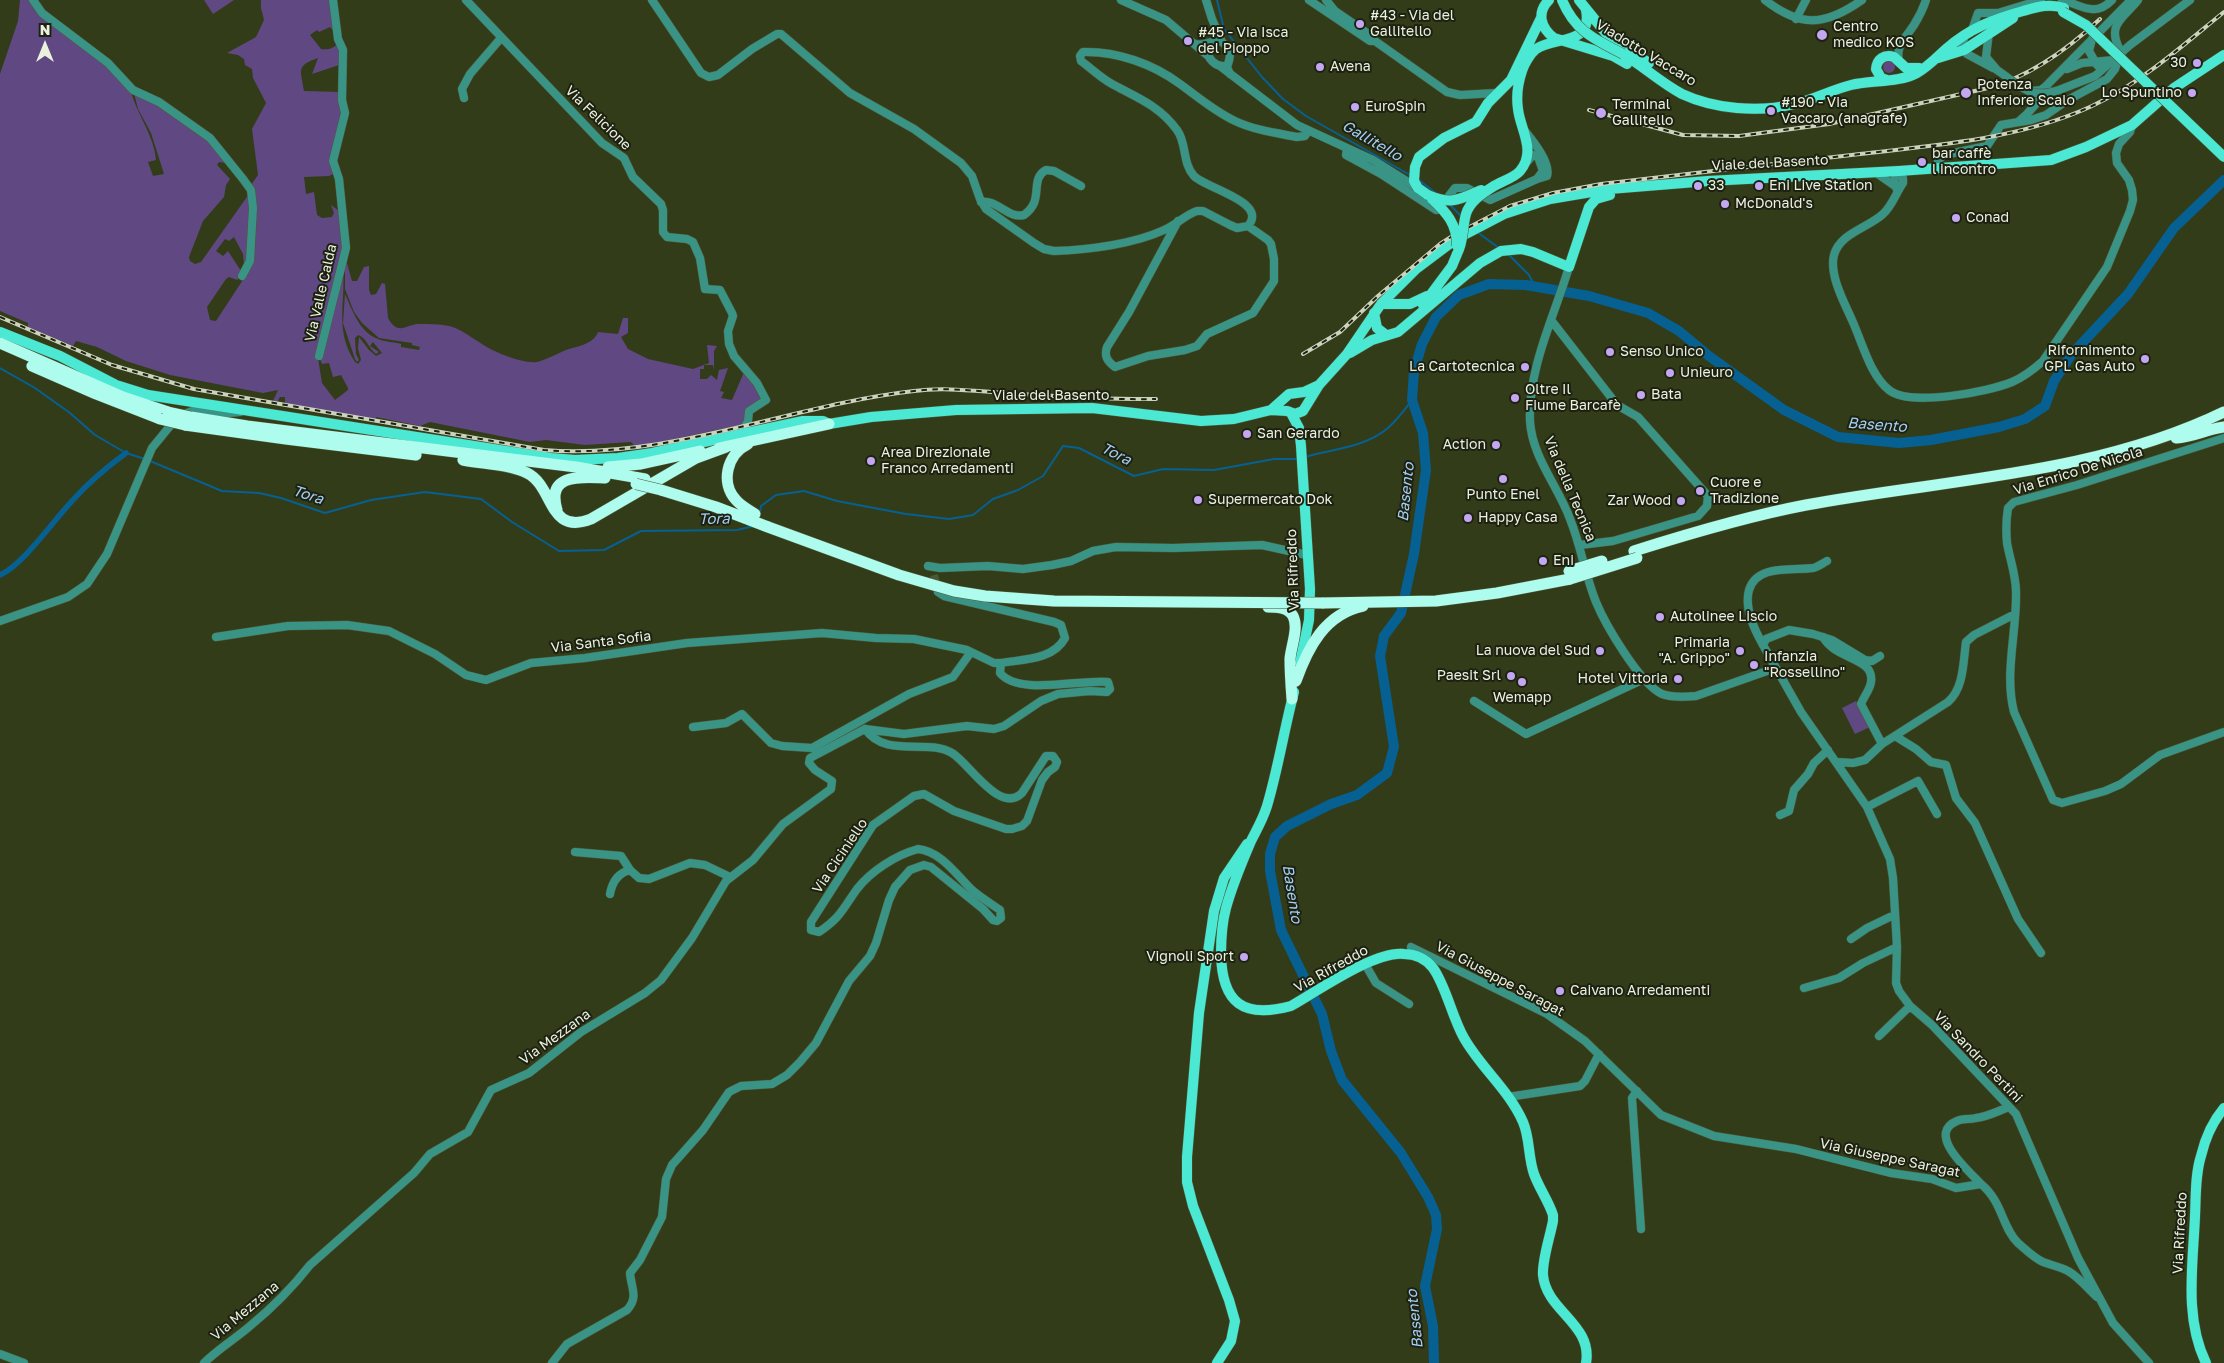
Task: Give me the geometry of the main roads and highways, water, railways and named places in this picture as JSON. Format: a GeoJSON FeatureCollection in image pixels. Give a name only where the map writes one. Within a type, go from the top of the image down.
{"type":"FeatureCollection","features":[{"type":"Feature","properties":{"kind":"highway"},"geometry":{"type":"LineString","coordinates":[[0,343],[164,415]]}},
{"type":"Feature","properties":{"kind":"highway"},"geometry":{"type":"LineString","coordinates":[[0,351],[96,394],[188,421],[286,439],[640,482]]}},
{"type":"Feature","properties":{"kind":"highway"},"geometry":{"type":"LineString","coordinates":[[1636,554],[1697,532],[1806,505],[2048,467],[2113,453],[2151,442],[2224,412]]}},
{"type":"Feature","properties":{"kind":"highway"},"geometry":{"type":"LineString","coordinates":[[740,512],[755,514],[903,569],[958,585],[988,590],[1054,595],[1323,599],[1436,597],[1498,593],[1570,575],[1636,554],[1772,517],[2047,472],[2118,457],[2176,438],[2224,418]]}},
{"type":"Feature","properties":{"kind":"highway"},"geometry":{"type":"LineString","coordinates":[[188,421],[247,426],[576,467],[664,487],[740,512],[899,575],[954,590],[1010,599],[1184,602],[1323,599]]}},
{"type":"Feature","properties":{"kind":"highway"},"geometry":{"type":"LineString","coordinates":[[576,467],[624,466],[726,447],[829,424]]}},
{"type":"Feature","properties":{"kind":"highway"},"geometry":{"type":"LineString","coordinates":[[2176,438],[2188,438],[2212,428],[2224,427]]}},
{"type":"Feature","properties":{"kind":"highway"},"geometry":{"type":"LineString","coordinates":[[754,441],[741,447],[732,457],[727,480],[728,488],[737,502],[755,514]]}},
{"type":"Feature","properties":{"kind":"highway"},"geometry":{"type":"LineString","coordinates":[[456,459],[527,473],[539,482],[558,514],[569,522],[575,523],[591,519],[696,458],[726,447]]}},
{"type":"Feature","properties":{"kind":"highway"},"geometry":{"type":"LineString","coordinates":[[558,514],[556,491],[565,481],[580,477],[605,478]]}},
{"type":"Feature","properties":{"kind":"highway"},"geometry":{"type":"LineString","coordinates":[[1296,681],[1310,647],[1324,628],[1336,618],[1378,599]]}},
{"type":"Feature","properties":{"kind":"highway"},"geometry":{"type":"LineString","coordinates":[[1184,602],[1212,607],[1280,608],[1291,614],[1295,630],[1290,658],[1292,699]]}},
{"type":"Feature","properties":{"kind":"main road","name":"Viadotto Vaccaro"},"geometry":{"type":"LineString","coordinates":[[1562,0],[1571,20],[1583,31],[1623,54],[1676,90],[1708,102]]}},
{"type":"Feature","properties":{"kind":"main road"},"geometry":{"type":"LineString","coordinates":[[1579,0],[1609,37],[1708,102]]}},
{"type":"Feature","properties":{"kind":"main road"},"geometry":{"type":"LineString","coordinates":[[1458,254],[1457,237],[1452,220],[1428,195],[1418,188],[1414,181],[1415,166],[1419,157],[1426,150],[1476,122],[1496,93],[1507,85],[1541,18],[1542,9],[1547,1]]}},
{"type":"Feature","properties":{"kind":"main road"},"geometry":{"type":"LineString","coordinates":[[1541,18],[1547,33],[1560,40],[1619,59],[1665,91],[1678,97],[1754,108],[1785,106],[1849,85],[1874,80],[1890,80],[1914,74],[1931,63],[1972,30],[1995,16],[2042,6],[2063,6],[2089,20],[2123,49],[2224,150]]}},
{"type":"Feature","properties":{"kind":"main road"},"geometry":{"type":"LineString","coordinates":[[1849,85],[1868,74],[1880,59],[1890,56],[1910,69],[1931,63],[1964,50],[2002,24],[2022,15],[2063,6]]}},
{"type":"Feature","properties":{"kind":"main road"},"geometry":{"type":"LineString","coordinates":[[2063,6],[2086,25],[2224,157]]}},
{"type":"Feature","properties":{"kind":"main road"},"geometry":{"type":"LineString","coordinates":[[1428,195],[1440,200],[1455,201],[1512,177],[1524,164],[1528,146],[1518,109],[1518,90],[1522,70],[1536,49],[1560,40],[1572,39],[1582,32],[1587,19],[1586,10]]}},
{"type":"Feature","properties":{"kind":"main road","name":"Viale del Basento"},"geometry":{"type":"LineString","coordinates":[[1304,408],[1320,385],[1347,354],[1378,309],[1416,269],[1456,239],[1491,220],[1531,205],[1578,194],[1630,188],[1708,180],[1898,171],[2051,160],[2094,144],[2132,125],[2174,88],[2219,62],[2224,55]]}},
{"type":"Feature","properties":{"kind":"main road"},"geometry":{"type":"LineString","coordinates":[[1880,59],[1876,66],[1877,72],[1881,78],[1890,80],[1900,73],[1899,62]]}},
{"type":"Feature","properties":{"kind":"main road"},"geometry":{"type":"LineString","coordinates":[[1416,316],[1452,266],[1458,254],[1468,209],[1477,198],[1494,186]]}},
{"type":"Feature","properties":{"kind":"main road"},"geometry":{"type":"LineString","coordinates":[[1578,194],[1590,196],[1592,202],[1600,197],[1622,193],[1630,188]]}},
{"type":"Feature","properties":{"kind":"main road","name":"Via della Tecnica"},"geometry":{"type":"LineString","coordinates":[[1569,267],[1592,202]]}},
{"type":"Feature","properties":{"kind":"main road","name":"Viale del Basento"},"geometry":{"type":"LineString","coordinates":[[1347,354],[1372,340],[1398,332],[1480,263],[1501,251],[1511,249],[1527,250],[1569,267]]}},
{"type":"Feature","properties":{"kind":"main road"},"geometry":{"type":"LineString","coordinates":[[1386,335],[1377,328],[1378,309],[1421,301],[1431,293]]}},
{"type":"Feature","properties":{"kind":"main road","name":"Viale del Basento"},"geometry":{"type":"LineString","coordinates":[[0,332],[55,354],[99,378],[134,392],[500,451],[575,460],[644,454],[743,430],[803,421],[823,420],[829,424],[870,417],[955,410],[1092,408],[1201,421],[1234,418],[1270,410]]}},
{"type":"Feature","properties":{"kind":"main road"},"geometry":{"type":"LineString","coordinates":[[1270,410],[1289,394],[1320,385]]}},
{"type":"Feature","properties":{"kind":"main road"},"geometry":{"type":"LineString","coordinates":[[1298,392],[1304,397],[1304,408],[1299,428]]}},
{"type":"Feature","properties":{"kind":"main road"},"geometry":{"type":"LineString","coordinates":[[1285,398],[1284,405],[1299,428]]}},
{"type":"Feature","properties":{"kind":"main road"},"geometry":{"type":"LineString","coordinates":[[1270,410],[1295,414],[1304,408]]}},
{"type":"Feature","properties":{"kind":"main road","name":"Via Rifreddo"},"geometry":{"type":"LineString","coordinates":[[1299,428],[1310,589],[1309,620],[1266,808],[1252,840],[1224,918],[1221,950],[1224,983],[1234,1000],[1250,1009],[1266,1011],[1291,1006],[1365,964],[1384,956],[1414,955],[1429,964],[1438,976],[1463,1037],[1475,1056],[1508,1096],[1525,1128],[1534,1174],[1553,1215],[1543,1264],[1545,1286],[1555,1304],[1583,1337],[1587,1351],[1586,1363]]}},
{"type":"Feature","properties":{"kind":"main road"},"geometry":{"type":"LineString","coordinates":[[1217,1363],[1232,1341],[1235,1321],[1229,1300],[1193,1206],[1187,1182],[1187,1157],[1199,1013],[1214,911],[1219,892],[1228,872],[1243,848],[1252,840]]}},
{"type":"Feature","properties":{"kind":"main road","name":"Via Rifreddo"},"geometry":{"type":"LineString","coordinates":[[2206,1363],[2198,1343],[2191,1300],[2197,1181],[2203,1148],[2224,1108]]}},
{"type":"Feature","properties":{"kind":"waterway","name":"Gallitello"},"geometry":{"type":"LineString","coordinates":[[1217,0],[1224,29],[1262,77],[1283,99],[1306,116],[1410,175]]}},
{"type":"Feature","properties":{"kind":"waterway","name":"Gallitello"},"geometry":{"type":"LineString","coordinates":[[1419,180],[1437,194]]}},
{"type":"Feature","properties":{"kind":"waterway","name":"Basento"},"geometry":{"type":"LineString","coordinates":[[1434,1363],[1433,1326],[1425,1286],[1437,1229],[1436,1215],[1428,1197],[1401,1153],[1342,1080],[1331,1051],[1322,1014],[1281,930],[1270,871],[1270,854],[1275,837],[1287,826],[1331,804],[1357,795],[1387,773],[1394,747],[1380,656],[1384,636],[1401,613],[1414,554],[1426,470],[1423,433],[1412,400],[1414,371],[1422,344],[1436,317],[1459,295],[1489,284],[1526,285],[1589,296],[1648,313],[1679,331],[1709,356],[1784,410],[1838,437],[1899,443],[1931,440],[1999,427],[2025,419],[2045,406],[2054,381],[2071,355],[2128,294],[2174,228],[2224,180]]}},
{"type":"Feature","properties":{"kind":"waterway","name":"Gallitello"},"geometry":{"type":"LineString","coordinates":[[1450,205],[1461,216]]}},
{"type":"Feature","properties":{"kind":"waterway","name":"Gallitello"},"geometry":{"type":"LineString","coordinates":[[1477,232],[1499,248]]}},
{"type":"Feature","properties":{"kind":"waterway","name":"Gallitello"},"geometry":{"type":"LineString","coordinates":[[1509,255],[1529,275],[1535,286]]}},
{"type":"Feature","properties":{"kind":"waterway","name":"Tora"},"geometry":{"type":"LineString","coordinates":[[0,368],[35,388],[70,413],[95,435],[126,453],[145,459]]}},
{"type":"Feature","properties":{"kind":"waterway","name":"Tora"},"geometry":{"type":"LineString","coordinates":[[1305,457],[1371,439],[1392,424],[1412,400]]}},
{"type":"Feature","properties":{"kind":"waterway","name":"Tora"},"geometry":{"type":"LineString","coordinates":[[760,512],[761,506],[776,495],[804,491],[837,501],[906,514],[949,519],[973,515],[993,499],[1018,490],[1043,476],[1063,446],[1079,448],[1134,476],[1163,469],[1214,470],[1274,459],[1298,459]]}},
{"type":"Feature","properties":{"kind":"waterway"},"geometry":{"type":"LineString","coordinates":[[0,575],[9,570],[28,552],[85,488],[126,453]]}},
{"type":"Feature","properties":{"kind":"waterway","name":"Tora"},"geometry":{"type":"LineString","coordinates":[[150,461],[222,491],[259,493],[281,498],[325,513],[371,500],[425,492],[481,499],[512,522],[559,551],[604,550],[641,531],[737,530],[754,526]]}},
{"type":"Feature","properties":{"kind":"tunnel"},"geometry":{"type":"LineString","coordinates":[[934,575],[938,590]]}},
{"type":"Feature","properties":{"kind":"railway"},"geometry":{"type":"LineString","coordinates":[[1303,354],[1340,332],[1378,296],[1440,244],[1510,206],[1553,193],[1601,184],[1949,144],[2037,126],[2065,117],[2110,97],[2161,63],[2224,12]]}},
{"type":"Feature","properties":{"kind":"railway"},"geometry":{"type":"LineString","coordinates":[[1589,110],[1683,135],[1739,136],[1829,124],[2004,83],[2034,69],[2062,51],[2100,19]]}},
{"type":"Feature","properties":{"kind":"railway"},"geometry":{"type":"LineString","coordinates":[[0,317],[112,365],[194,389],[544,450],[591,451],[638,447],[730,430],[868,398],[925,390],[1156,399]]}},
{"type":"Feature","properties":{"kind":"place","name":"#43 - Via del Gallitello"},"geometry":{"type":"Point","coordinates":[1360,24]}},
{"type":"Feature","properties":{"kind":"place","name":"Centro medico KOS"},"geometry":{"type":"Point","coordinates":[1822,35]}},
{"type":"Feature","properties":{"kind":"place","name":"#45 - Via Isca del Pioppo"},"geometry":{"type":"Point","coordinates":[1188,41]}},
{"type":"Feature","properties":{"kind":"place","name":"30"},"geometry":{"type":"Point","coordinates":[2197,63]}},
{"type":"Feature","properties":{"kind":"place","name":"Avena"},"geometry":{"type":"Point","coordinates":[1320,67]}},
{"type":"Feature","properties":{"kind":"place","name":"Potenza Inferiore Scalo"},"geometry":{"type":"Point","coordinates":[1966,93]}},
{"type":"Feature","properties":{"kind":"place","name":"Lo Spuntino"},"geometry":{"type":"Point","coordinates":[2192,93]}},
{"type":"Feature","properties":{"kind":"place","name":"EuroSpin"},"geometry":{"type":"Point","coordinates":[1355,107]}},
{"type":"Feature","properties":{"kind":"place","name":"#190 - Via Vaccaro (anagrafe)"},"geometry":{"type":"Point","coordinates":[1771,111]}},
{"type":"Feature","properties":{"kind":"place","name":"Terminal Gallitello"},"geometry":{"type":"Point","coordinates":[1601,113]}},
{"type":"Feature","properties":{"kind":"place","name":"bar caffè l incontro"},"geometry":{"type":"Point","coordinates":[1922,162]}},
{"type":"Feature","properties":{"kind":"place","name":"33"},"geometry":{"type":"Point","coordinates":[1698,186]}},
{"type":"Feature","properties":{"kind":"place","name":"Eni Live Station"},"geometry":{"type":"Point","coordinates":[1759,186]}},
{"type":"Feature","properties":{"kind":"place","name":"McDonald's"},"geometry":{"type":"Point","coordinates":[1725,204]}},
{"type":"Feature","properties":{"kind":"place","name":"Conad"},"geometry":{"type":"Point","coordinates":[1956,218]}},
{"type":"Feature","properties":{"kind":"place","name":"Senso Unico"},"geometry":{"type":"Point","coordinates":[1610,352]}},
{"type":"Feature","properties":{"kind":"place","name":"Rifornimento GPL Gas Auto"},"geometry":{"type":"Point","coordinates":[2145,359]}},
{"type":"Feature","properties":{"kind":"place","name":"La Cartotecnica"},"geometry":{"type":"Point","coordinates":[1525,367]}},
{"type":"Feature","properties":{"kind":"place","name":"Unieuro"},"geometry":{"type":"Point","coordinates":[1670,373]}},
{"type":"Feature","properties":{"kind":"place","name":"Bata"},"geometry":{"type":"Point","coordinates":[1641,395]}},
{"type":"Feature","properties":{"kind":"place","name":"Oltre Il Fiume Barcafè"},"geometry":{"type":"Point","coordinates":[1515,398]}},
{"type":"Feature","properties":{"kind":"place","name":"San Gerardo"},"geometry":{"type":"Point","coordinates":[1247,434]}},
{"type":"Feature","properties":{"kind":"place","name":"Action"},"geometry":{"type":"Point","coordinates":[1496,445]}},
{"type":"Feature","properties":{"kind":"place","name":"Area Direzionale Franco Arredamenti"},"geometry":{"type":"Point","coordinates":[871,461]}},
{"type":"Feature","properties":{"kind":"place","name":"Punto Enel"},"geometry":{"type":"Point","coordinates":[1503,479]}},
{"type":"Feature","properties":{"kind":"place","name":"Cuore e Tradizione"},"geometry":{"type":"Point","coordinates":[1700,491]}},
{"type":"Feature","properties":{"kind":"place","name":"Supermercato Dok"},"geometry":{"type":"Point","coordinates":[1198,500]}},
{"type":"Feature","properties":{"kind":"place","name":"Zar Wood"},"geometry":{"type":"Point","coordinates":[1681,501]}},
{"type":"Feature","properties":{"kind":"place","name":"Happy Casa"},"geometry":{"type":"Point","coordinates":[1468,518]}},
{"type":"Feature","properties":{"kind":"place","name":"Eni"},"geometry":{"type":"Point","coordinates":[1543,561]}},
{"type":"Feature","properties":{"kind":"place","name":"Autolinee Liscio"},"geometry":{"type":"Point","coordinates":[1660,617]}},
{"type":"Feature","properties":{"kind":"place","name":"La nuova del Sud"},"geometry":{"type":"Point","coordinates":[1600,651]}},
{"type":"Feature","properties":{"kind":"place","name":"Primaria \"A. Grippo\""},"geometry":{"type":"Point","coordinates":[1740,651]}},
{"type":"Feature","properties":{"kind":"place","name":"Infanzia \"Rossellino\""},"geometry":{"type":"Point","coordinates":[1754,665]}},
{"type":"Feature","properties":{"kind":"place","name":"Paesit Srl"},"geometry":{"type":"Point","coordinates":[1511,676]}},
{"type":"Feature","properties":{"kind":"place","name":"Hotel Vittoria"},"geometry":{"type":"Point","coordinates":[1678,679]}},
{"type":"Feature","properties":{"kind":"place","name":"Wemapp"},"geometry":{"type":"Point","coordinates":[1522,682]}},
{"type":"Feature","properties":{"kind":"place","name":"Vignoli Sport"},"geometry":{"type":"Point","coordinates":[1244,957]}},
{"type":"Feature","properties":{"kind":"place","name":"Caivano Arredamenti"},"geometry":{"type":"Point","coordinates":[1560,991]}}]}
